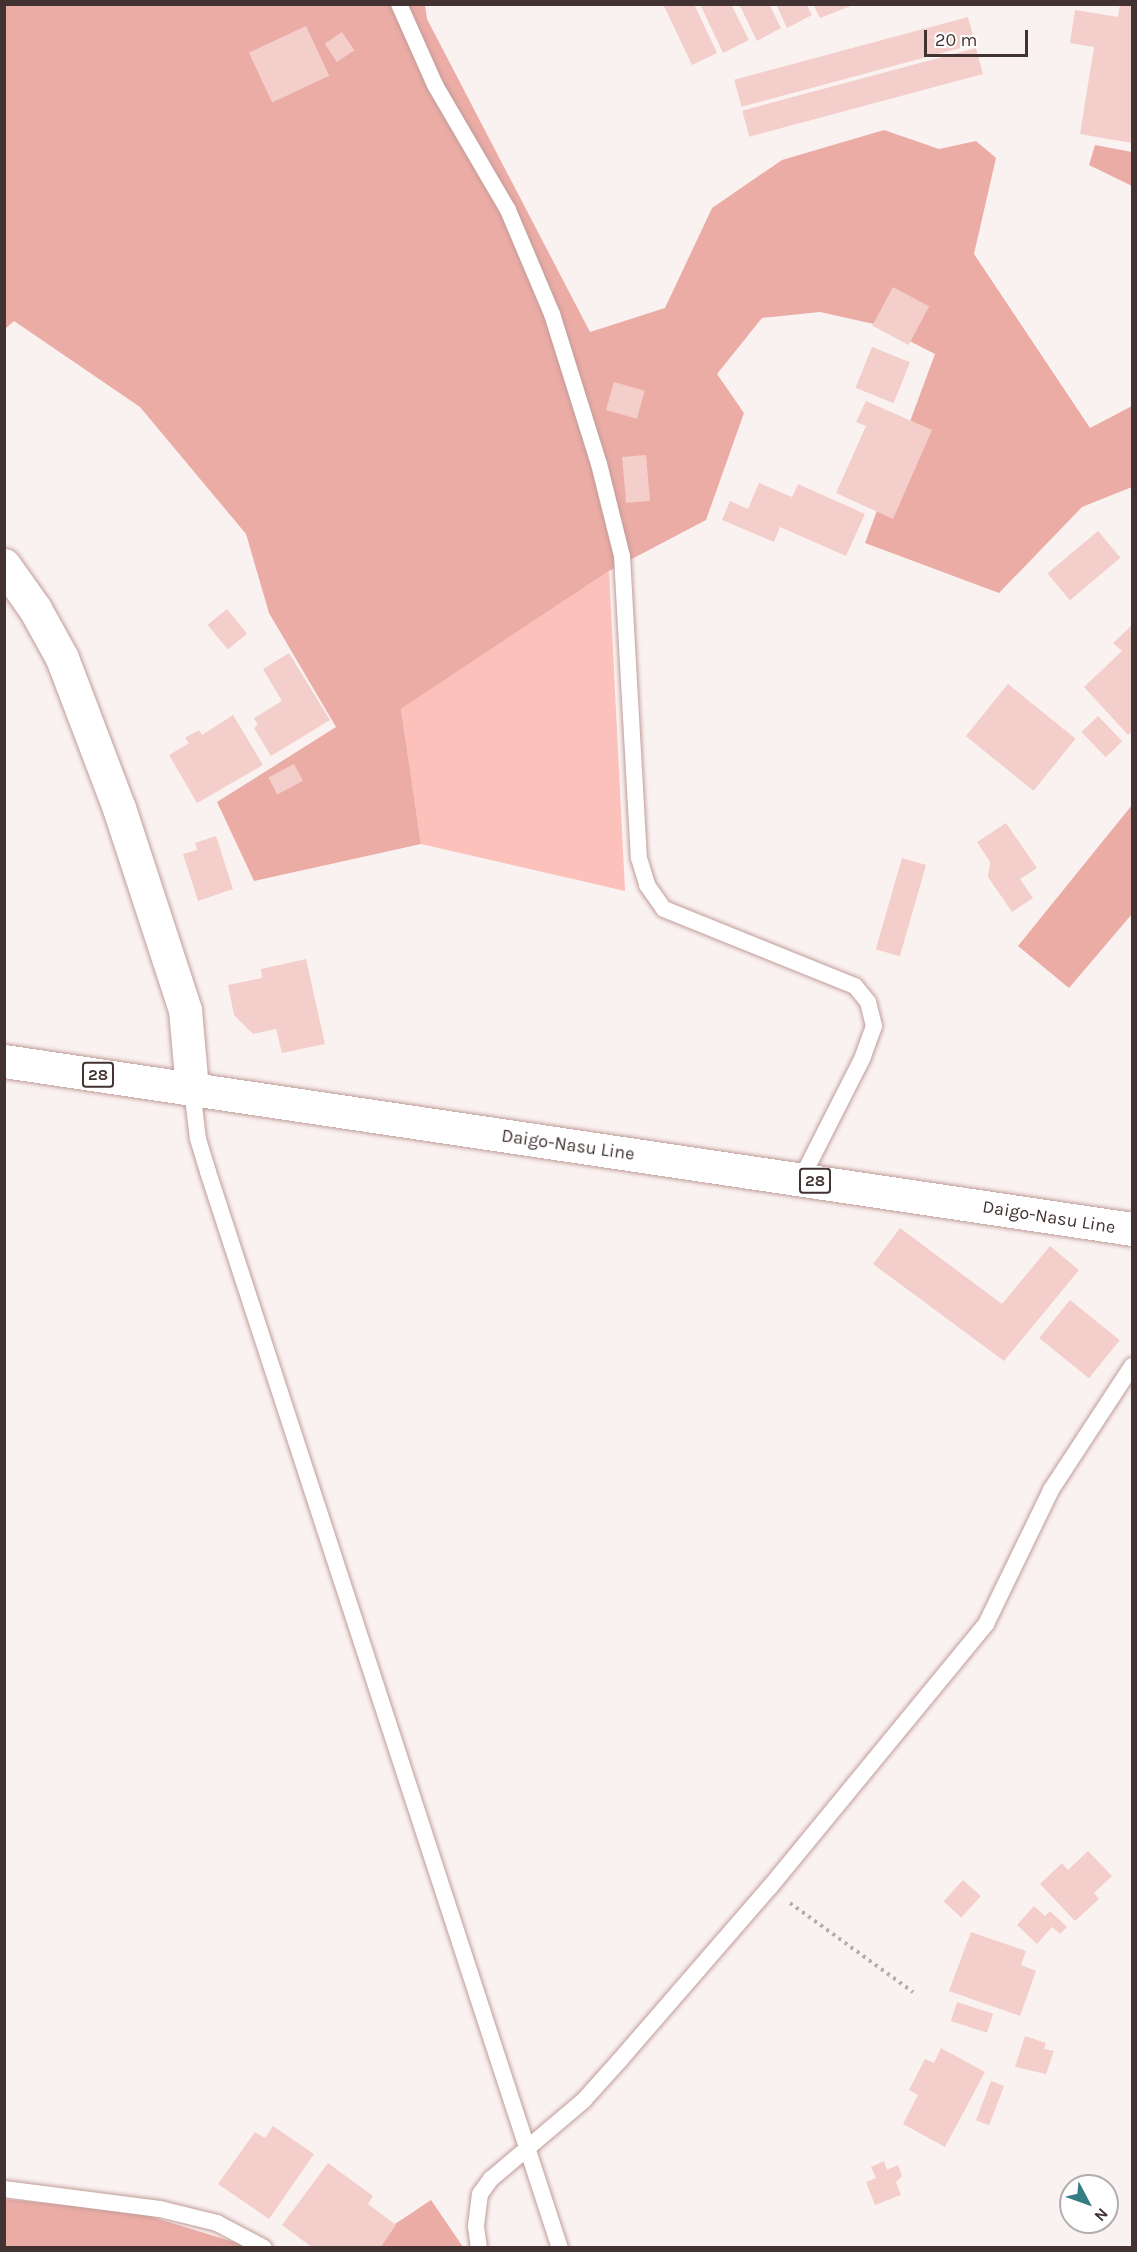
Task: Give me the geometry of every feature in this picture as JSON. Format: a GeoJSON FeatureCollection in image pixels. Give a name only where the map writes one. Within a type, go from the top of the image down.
{"type":"FeatureCollection","features":[{"type":"Feature","properties":{"kind":"main road"},"geometry":{"type":"LineString","coordinates":[[4,565],[35,609],[62,658],[119,808],[185,1010],[192,1089]]}},
{"type":"Feature","properties":{"kind":"main road","name":"Daigo-Nasu Line"},"geometry":{"type":"LineString","coordinates":[[4,1061],[1132,1229]]}},
{"type":"Feature","properties":{"kind":"lane"},"geometry":{"type":"LineString","coordinates":[[399,4],[435,85],[508,210],[552,314],[598,464],[622,556],[639,858],[647,885],[664,909],[855,986],[868,1002],[874,1026],[863,1057],[801,1179]]}},
{"type":"Feature","properties":{"kind":"lane"},"geometry":{"type":"LineString","coordinates":[[192,1089],[198,1139],[208,1172],[560,2247]]}},
{"type":"Feature","properties":{"kind":"lane"},"geometry":{"type":"LineString","coordinates":[[479,2247],[476,2226],[480,2194],[490,2179],[527,2145],[584,2100],[770,1887],[986,1624],[1051,1490],[1132,1366]]}},
{"type":"Feature","properties":{"kind":"lane"},"geometry":{"type":"LineString","coordinates":[[4,2189],[160,2209],[217,2223],[264,2247]]}},
{"type":"Feature","properties":{"kind":"path"},"geometry":{"type":"LineString","coordinates":[[770,1887],[913,1992]]}},
{"type":"Feature","properties":{"kind":"shaded area"},"geometry":{"type":"Polygon","coordinates":[[[5,5],[425,5],[427,19],[590,332],[665,308],[712,208],[782,160],[884,130],[939,149],[976,141],[996,158],[974,254],[1090,428],[1132,406],[1132,487],[1082,507],[999,593],[865,543],[935,354],[878,325],[820,312],[762,318],[717,374],[744,413],[706,520],[609,571],[401,709],[421,844],[254,881],[217,802],[336,727],[269,613],[246,534],[140,407],[14,321],[5,329],[5,5]]]}},
{"type":"Feature","properties":{"kind":"shaded area"},"geometry":{"type":"Polygon","coordinates":[[[1095,145],[1132,152],[1132,186],[1089,165],[1095,145]]]}},
{"type":"Feature","properties":{"kind":"shaded area"},"geometry":{"type":"Polygon","coordinates":[[[609,571],[625,891],[421,844],[401,709],[609,571]]]}},
{"type":"Feature","properties":{"kind":"shaded area"},"geometry":{"type":"Polygon","coordinates":[[[1132,805],[1132,914],[1069,988],[1018,946],[1132,805]]]}},
{"type":"Feature","properties":{"kind":"shaded area"},"geometry":{"type":"Polygon","coordinates":[[[5,2199],[139,2213],[250,2247],[5,2248],[5,2199]]]}},
{"type":"Feature","properties":{"kind":"shaded area"},"geometry":{"type":"Polygon","coordinates":[[[431,2200],[463,2247],[359,2248],[431,2200]]]}},
{"type":"Feature","properties":{"kind":"building"},"geometry":{"type":"Polygon","coordinates":[[[663,4],[694,4],[717,53],[692,65],[663,4]]]}},
{"type":"Feature","properties":{"kind":"building"},"geometry":{"type":"Polygon","coordinates":[[[700,4],[731,4],[749,40],[723,53],[700,4]]]}},
{"type":"Feature","properties":{"kind":"building"},"geometry":{"type":"Polygon","coordinates":[[[739,4],[769,4],[781,28],[757,41],[739,4]]]}},
{"type":"Feature","properties":{"kind":"building"},"geometry":{"type":"Polygon","coordinates":[[[776,4],[806,4],[812,15],[787,28],[776,4]]]}},
{"type":"Feature","properties":{"kind":"building"},"geometry":{"type":"Polygon","coordinates":[[[813,4],[856,4],[820,18],[813,4]]]}},
{"type":"Feature","properties":{"kind":"building"},"geometry":{"type":"Polygon","coordinates":[[[1120,4],[1132,4],[1132,143],[1080,134],[1094,47],[1070,43],[1075,10],[1118,17],[1120,4]]]}},
{"type":"Feature","properties":{"kind":"building"},"geometry":{"type":"Polygon","coordinates":[[[968,17],[975,44],[741,107],[734,80],[968,17]]]}},
{"type":"Feature","properties":{"kind":"building"},"geometry":{"type":"Polygon","coordinates":[[[306,26],[329,76],[272,102],[249,53],[306,26]]]}},
{"type":"Feature","properties":{"kind":"building"},"geometry":{"type":"Polygon","coordinates":[[[342,32],[354,50],[337,62],[325,44],[342,32]]]}},
{"type":"Feature","properties":{"kind":"building"},"geometry":{"type":"Polygon","coordinates":[[[976,48],[983,74],[749,137],[742,111],[976,48]]]}},
{"type":"Feature","properties":{"kind":"building"},"geometry":{"type":"Polygon","coordinates":[[[893,287],[929,306],[909,345],[872,326],[893,287]]]}},
{"type":"Feature","properties":{"kind":"building"},"geometry":{"type":"Polygon","coordinates":[[[872,347],[910,362],[894,403],[856,388],[872,347]]]}},
{"type":"Feature","properties":{"kind":"building"},"geometry":{"type":"Polygon","coordinates":[[[614,382],[645,391],[637,419],[606,410],[614,382]]]}},
{"type":"Feature","properties":{"kind":"building"},"geometry":{"type":"Polygon","coordinates":[[[866,401],[932,430],[893,519],[836,493],[866,426],[856,422],[866,401]]]}},
{"type":"Feature","properties":{"kind":"building"},"geometry":{"type":"Polygon","coordinates":[[[646,455],[650,501],[626,503],[622,457],[646,455]]]}},
{"type":"Feature","properties":{"kind":"building"},"geometry":{"type":"Polygon","coordinates":[[[759,483],[792,497],[798,484],[865,514],[846,556],[780,527],[774,542],[722,520],[730,501],[748,509],[759,483]]]}},
{"type":"Feature","properties":{"kind":"building"},"geometry":{"type":"Polygon","coordinates":[[[1098,531],[1120,558],[1070,600],[1047,573],[1098,531]]]}},
{"type":"Feature","properties":{"kind":"building"},"geometry":{"type":"Polygon","coordinates":[[[227,609],[247,634],[228,650],[208,625],[227,609]]]}},
{"type":"Feature","properties":{"kind":"building"},"geometry":{"type":"Polygon","coordinates":[[[1132,625],[1132,732],[1128,735],[1084,687],[1122,651],[1113,643],[1132,625]]]}},
{"type":"Feature","properties":{"kind":"building"},"geometry":{"type":"Polygon","coordinates":[[[289,653],[330,720],[271,756],[254,728],[258,725],[254,718],[282,701],[263,669],[289,653]]]}},
{"type":"Feature","properties":{"kind":"building"},"geometry":{"type":"Polygon","coordinates":[[[1008,684],[1076,739],[1033,791],[966,736],[1008,684]]]}},
{"type":"Feature","properties":{"kind":"building"},"geometry":{"type":"Polygon","coordinates":[[[233,715],[263,765],[197,803],[169,755],[189,743],[185,738],[199,730],[202,735],[233,715]]]}},
{"type":"Feature","properties":{"kind":"building"},"geometry":{"type":"Polygon","coordinates":[[[1098,716],[1122,741],[1106,757],[1081,732],[1098,716]]]}},
{"type":"Feature","properties":{"kind":"building"},"geometry":{"type":"Polygon","coordinates":[[[294,764],[303,781],[277,794],[268,778],[294,764]]]}},
{"type":"Feature","properties":{"kind":"building"},"geometry":{"type":"Polygon","coordinates":[[[1006,823],[1037,868],[1020,879],[1033,898],[1012,912],[988,877],[990,862],[977,842],[1006,823]]]}},
{"type":"Feature","properties":{"kind":"building"},"geometry":{"type":"Polygon","coordinates":[[[216,836],[233,889],[198,901],[183,854],[197,850],[195,843],[216,836]]]}},
{"type":"Feature","properties":{"kind":"building"},"geometry":{"type":"Polygon","coordinates":[[[902,858],[926,865],[900,956],[876,949],[902,858]]]}},
{"type":"Feature","properties":{"kind":"building"},"geometry":{"type":"Polygon","coordinates":[[[306,959],[325,1044],[282,1053],[276,1029],[253,1034],[234,1015],[228,985],[262,978],[261,969],[306,959]]]}},
{"type":"Feature","properties":{"kind":"building"},"geometry":{"type":"Polygon","coordinates":[[[900,1228],[1002,1304],[1050,1246],[1079,1270],[1004,1361],[873,1264],[900,1228]]]}},
{"type":"Feature","properties":{"kind":"building"},"geometry":{"type":"Polygon","coordinates":[[[1070,1300],[1120,1340],[1089,1378],[1039,1338],[1070,1300]]]}},
{"type":"Feature","properties":{"kind":"building"},"geometry":{"type":"Polygon","coordinates":[[[1088,1851],[1112,1876],[1094,1893],[1099,1899],[1075,1921],[1040,1884],[1062,1863],[1068,1870],[1088,1851]]]}},
{"type":"Feature","properties":{"kind":"building"},"geometry":{"type":"Polygon","coordinates":[[[963,1880],[981,1896],[961,1918],[944,1902],[963,1880]]]}},
{"type":"Feature","properties":{"kind":"building"},"geometry":{"type":"Polygon","coordinates":[[[1034,1906],[1045,1916],[1050,1911],[1067,1927],[1060,1934],[1052,1927],[1037,1944],[1017,1925],[1034,1906]]]}},
{"type":"Feature","properties":{"kind":"building"},"geometry":{"type":"Polygon","coordinates":[[[971,1932],[1026,1951],[1021,1965],[1036,1971],[1020,2016],[949,1991],[971,1932]]]}},
{"type":"Feature","properties":{"kind":"building"},"geometry":{"type":"Polygon","coordinates":[[[957,2002],[993,2014],[987,2033],[951,2021],[957,2002]]]}},
{"type":"Feature","properties":{"kind":"building"},"geometry":{"type":"Polygon","coordinates":[[[1025,2036],[1046,2043],[1044,2049],[1054,2051],[1046,2074],[1015,2067],[1025,2036]]]}},
{"type":"Feature","properties":{"kind":"building"},"geometry":{"type":"Polygon","coordinates":[[[941,2048],[985,2072],[945,2147],[903,2124],[918,2095],[909,2090],[925,2059],[934,2063],[941,2048]]]}},
{"type":"Feature","properties":{"kind":"building"},"geometry":{"type":"Polygon","coordinates":[[[991,2081],[1004,2086],[989,2125],[976,2120],[991,2081]]]}},
{"type":"Feature","properties":{"kind":"building"},"geometry":{"type":"Polygon","coordinates":[[[273,2126],[314,2154],[269,2219],[218,2184],[255,2132],[265,2138],[273,2126]]]}},
{"type":"Feature","properties":{"kind":"building"},"geometry":{"type":"Polygon","coordinates":[[[884,2161],[887,2170],[898,2165],[902,2176],[896,2182],[901,2195],[875,2205],[866,2182],[876,2178],[871,2167],[884,2161]]]}},
{"type":"Feature","properties":{"kind":"building"},"geometry":{"type":"Polygon","coordinates":[[[328,2163],[373,2196],[368,2204],[396,2225],[380,2248],[313,2248],[282,2225],[328,2163]]]}}]}
